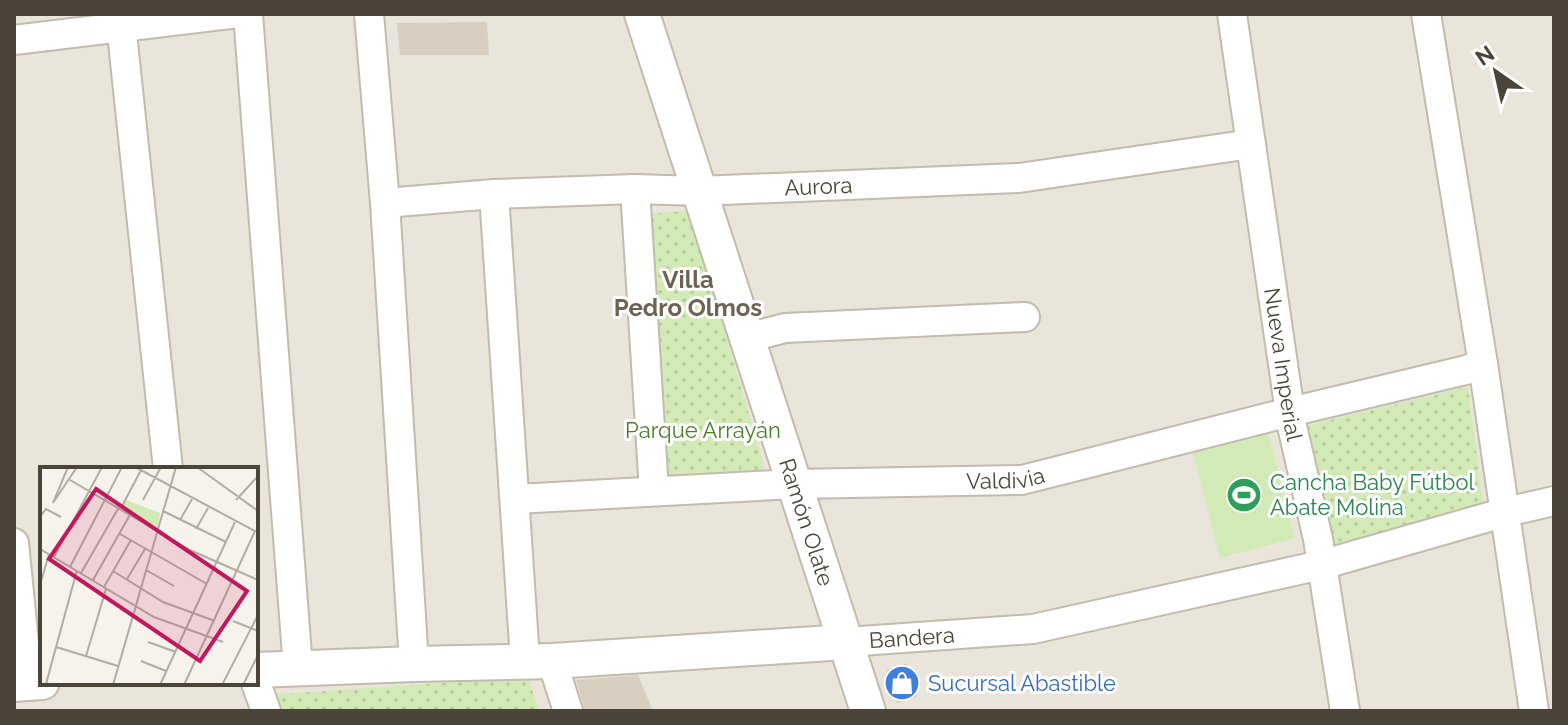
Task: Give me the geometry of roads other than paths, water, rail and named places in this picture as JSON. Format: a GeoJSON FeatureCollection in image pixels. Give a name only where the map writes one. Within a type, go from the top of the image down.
{"type":"FeatureCollection","features":[{"type":"Feature","properties":{"kind":"street"},"geometry":{"type":"LineString","coordinates":[[14,40],[121,20],[230,14]]}},
{"type":"Feature","properties":{"kind":"street"},"geometry":{"type":"LineString","coordinates":[[248,14],[298,668]]}},
{"type":"Feature","properties":{"kind":"street"},"geometry":{"type":"LineString","coordinates":[[369,14],[385,203],[414,664]]}},
{"type":"Feature","properties":{"kind":"street","name":"Ramón Olate"},"geometry":{"type":"LineString","coordinates":[[642,14],[868,711]]}},
{"type":"Feature","properties":{"kind":"street","name":"Nueva Imperial"},"geometry":{"type":"LineString","coordinates":[[1232,14],[1290,412],[1318,539],[1345,711]]}},
{"type":"Feature","properties":{"kind":"street"},"geometry":{"type":"LineString","coordinates":[[1426,14],[1506,512],[1534,711]]}},
{"type":"Feature","properties":{"kind":"street"},"geometry":{"type":"LineString","coordinates":[[121,20],[168,467]]}},
{"type":"Feature","properties":{"kind":"street","name":"Aurora"},"geometry":{"type":"LineString","coordinates":[[385,203],[494,194],[635,189],[699,191],[1019,178],[1251,144]]}},
{"type":"Feature","properties":{"kind":"street"},"geometry":{"type":"LineString","coordinates":[[635,189],[654,491]]}},
{"type":"Feature","properties":{"kind":"street"},"geometry":{"type":"LineString","coordinates":[[494,194],[516,499],[539,660],[568,711]]}},
{"type":"Feature","properties":{"kind":"street"},"geometry":{"type":"LineString","coordinates":[[747,338],[785,328],[1025,317]]}},
{"type":"Feature","properties":{"kind":"street","name":"Valdivia"},"geometry":{"type":"LineString","coordinates":[[516,499],[794,484],[1022,480],[1483,364]]}},
{"type":"Feature","properties":{"kind":"street","name":"Bandera"},"geometry":{"type":"LineString","coordinates":[[258,670],[539,660],[1033,629],[1321,565],[1554,501]]}},
{"type":"Feature","properties":{"kind":"street"},"geometry":{"type":"LineString","coordinates":[[14,543],[28,683]]}},
{"type":"Feature","properties":{"kind":"street"},"geometry":{"type":"LineString","coordinates":[[257,685],[266,711]]}},
{"type":"Feature","properties":{"kind":"place","name":"Cancha Baby Fútbol Abate Molina"},"geometry":{"type":"Point","coordinates":[1244,495]}},
{"type":"Feature","properties":{"kind":"place","name":"Sucursal Abastible"},"geometry":{"type":"Point","coordinates":[902,683]}},
{"type":"Feature","properties":{"kind":"district","name":"Villa Pedro Olmos"},"geometry":{"type":"Point","coordinates":[688,293]}},
{"type":"Feature","properties":{"kind":"park label","name":"Parque Arrayán"},"geometry":{"type":"Point","coordinates":[703,430]}}]}
